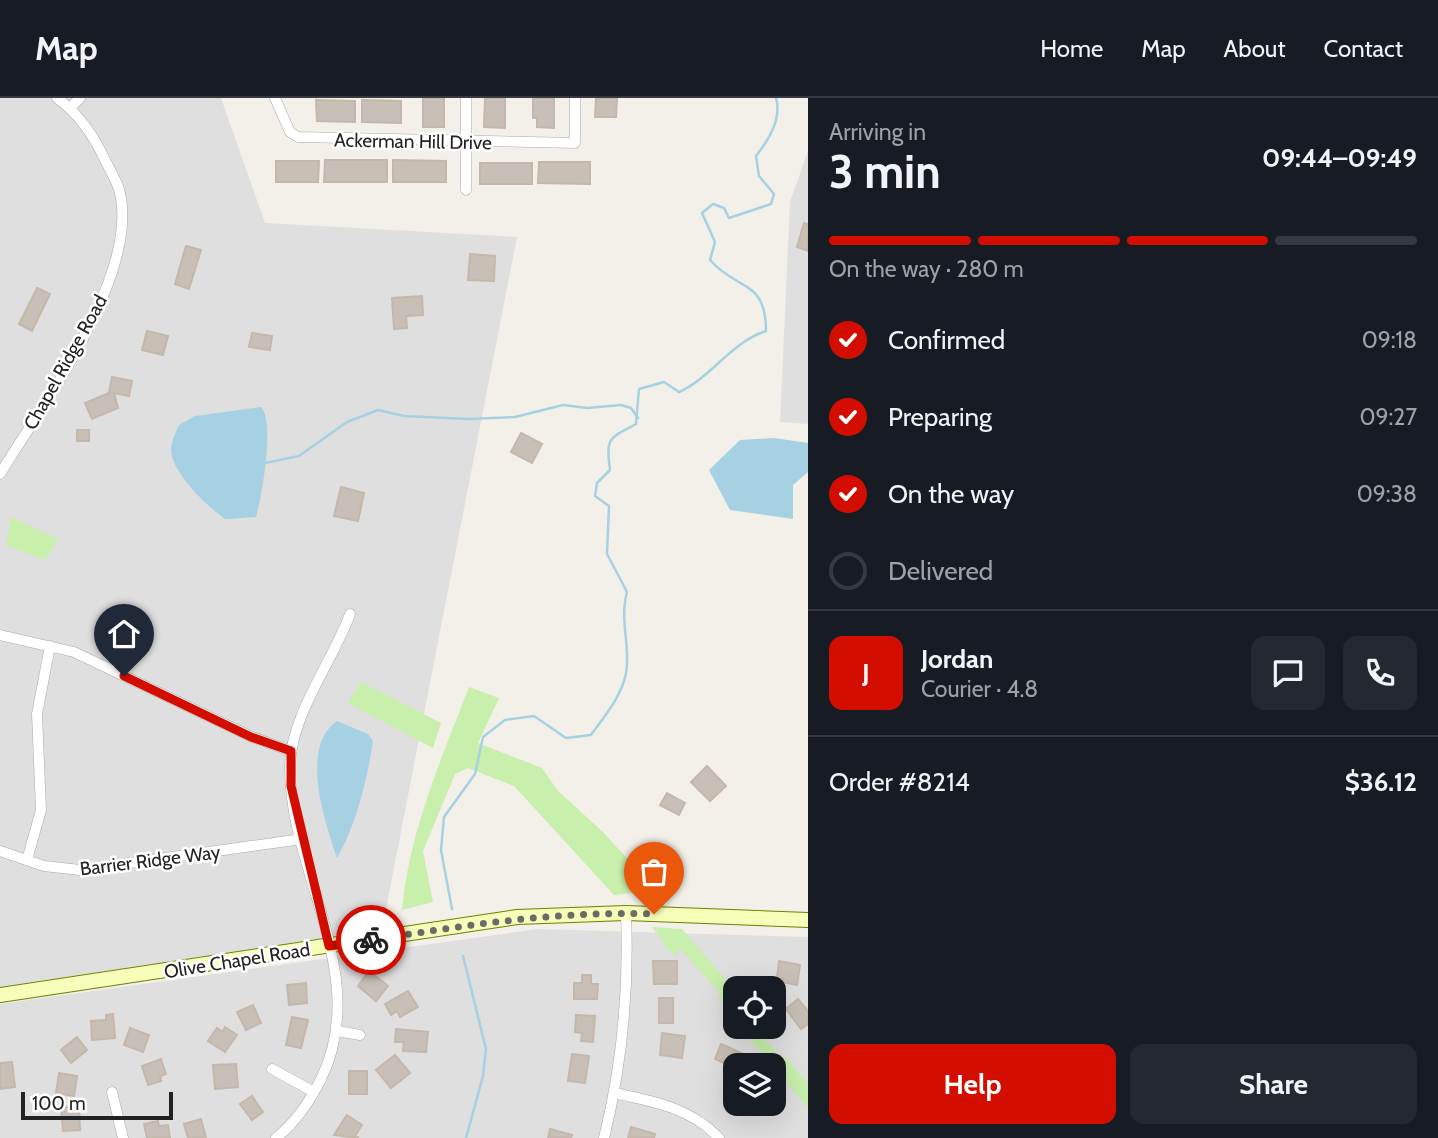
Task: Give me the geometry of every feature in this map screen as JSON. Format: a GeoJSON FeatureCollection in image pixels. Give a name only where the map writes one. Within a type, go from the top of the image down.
{"type":"FeatureCollection","features":[{"type":"Feature","properties":{"kind":"main road","name":"Olive Chapel Road"},"geometry":{"type":"LineString","coordinates":[[0,995],[517,917],[626,913],[808,919]]}},
{"type":"Feature","properties":{"kind":"street","name":"Chapel Ridge Road"},"geometry":{"type":"LineString","coordinates":[[0,474],[88,328],[118,253],[122,227],[119,190],[96,140],[70,108],[57,98]]}},
{"type":"Feature","properties":{"kind":"street"},"geometry":{"type":"LineString","coordinates":[[70,108],[80,98]]}},
{"type":"Feature","properties":{"kind":"street","name":"Ackerman Hill Drive"},"geometry":{"type":"LineString","coordinates":[[275,98],[290,132],[298,138],[575,143],[575,98]]}},
{"type":"Feature","properties":{"kind":"street"},"geometry":{"type":"LineString","coordinates":[[466,98],[466,190]]}},
{"type":"Feature","properties":{"kind":"street"},"geometry":{"type":"LineString","coordinates":[[276,1138],[298,1115],[314,1092],[338,1031],[337,989],[291,786],[291,751],[303,716],[351,614]]}},
{"type":"Feature","properties":{"kind":"street"},"geometry":{"type":"LineString","coordinates":[[0,635],[74,652],[251,737],[291,751]]}},
{"type":"Feature","properties":{"kind":"street"},"geometry":{"type":"LineString","coordinates":[[27,860],[41,810],[37,714],[50,646]]}},
{"type":"Feature","properties":{"kind":"street","name":"Barrier Ridge Way"},"geometry":{"type":"LineString","coordinates":[[0,851],[27,860],[80,870],[302,839]]}},
{"type":"Feature","properties":{"kind":"street"},"geometry":{"type":"LineString","coordinates":[[604,1138],[614,1093],[626,987],[626,913]]}},
{"type":"Feature","properties":{"kind":"street"},"geometry":{"type":"LineString","coordinates":[[338,1031],[360,1035]]}},
{"type":"Feature","properties":{"kind":"street"},"geometry":{"type":"LineString","coordinates":[[272,1069],[314,1092]]}},
{"type":"Feature","properties":{"kind":"street"},"geometry":{"type":"LineString","coordinates":[[112,1092],[123,1138]]}},
{"type":"Feature","properties":{"kind":"street"},"geometry":{"type":"LineString","coordinates":[[614,1093],[678,1109],[701,1121],[719,1138]]}},
{"type":"Feature","properties":{"kind":"shaded area"},"geometry":{"type":"Polygon","coordinates":[[[0,98],[221,98],[265,223],[517,237],[382,929],[0,987],[0,98]]]}},
{"type":"Feature","properties":{"kind":"shaded area"},"geometry":{"type":"Polygon","coordinates":[[[808,151],[808,424],[780,422],[790,202],[808,151]]]}},
{"type":"Feature","properties":{"kind":"shaded area"},"geometry":{"type":"Polygon","coordinates":[[[538,929],[808,937],[808,1138],[0,1138],[0,1004],[538,929]]]}},
{"type":"Feature","properties":{"kind":"green space"},"geometry":{"type":"Polygon","coordinates":[[[11,517],[58,539],[45,560],[6,545],[11,517]]]}},
{"type":"Feature","properties":{"kind":"green space"},"geometry":{"type":"Polygon","coordinates":[[[361,682],[441,723],[433,748],[348,703],[361,682]]]}},
{"type":"Feature","properties":{"kind":"green space"},"geometry":{"type":"Polygon","coordinates":[[[469,687],[499,698],[478,743],[542,768],[558,791],[603,832],[656,890],[614,895],[514,786],[468,768],[455,774],[423,851],[433,902],[402,910],[411,853],[419,824],[469,687]]]}},
{"type":"Feature","properties":{"kind":"green space"},"geometry":{"type":"Polygon","coordinates":[[[652,927],[682,929],[723,976],[723,1004],[717,996],[721,994],[681,950],[677,951],[677,957],[665,947],[663,940],[652,927]]]}},
{"type":"Feature","properties":{"kind":"green space"},"geometry":{"type":"Polygon","coordinates":[[[749,1039],[765,1039],[777,1053],[761,1053],[749,1039]]]}},
{"type":"Feature","properties":{"kind":"green space"},"geometry":{"type":"Polygon","coordinates":[[[786,1057],[808,1084],[808,1108],[786,1082],[786,1057]]]}},
{"type":"Feature","properties":{"kind":"water"},"geometry":{"type":"Polygon","coordinates":[[[261,407],[265,415],[267,442],[264,477],[256,517],[225,519],[184,479],[173,460],[172,444],[179,425],[195,416],[261,407]]]}},
{"type":"Feature","properties":{"kind":"water"},"geometry":{"type":"Polygon","coordinates":[[[774,438],[808,443],[808,472],[793,485],[793,519],[730,510],[709,470],[740,440],[774,438]]]}},
{"type":"Feature","properties":{"kind":"water"},"geometry":{"type":"Polygon","coordinates":[[[337,721],[368,734],[373,741],[360,801],[337,858],[322,806],[317,766],[319,748],[326,733],[337,721]]]}},
{"type":"Feature","properties":{"kind":"building"},"geometry":{"type":"Polygon","coordinates":[[[423,98],[444,98],[444,127],[423,127],[423,98]]]}},
{"type":"Feature","properties":{"kind":"building"},"geometry":{"type":"Polygon","coordinates":[[[485,98],[505,98],[505,128],[484,127],[485,98]]]}},
{"type":"Feature","properties":{"kind":"building"},"geometry":{"type":"Polygon","coordinates":[[[533,98],[554,98],[554,128],[537,127],[537,118],[533,118],[533,98]]]}},
{"type":"Feature","properties":{"kind":"building"},"geometry":{"type":"Polygon","coordinates":[[[596,98],[617,98],[616,117],[595,117],[596,98]]]}},
{"type":"Feature","properties":{"kind":"building"},"geometry":{"type":"Polygon","coordinates":[[[316,100],[355,101],[355,122],[317,121],[316,100]]]}},
{"type":"Feature","properties":{"kind":"building"},"geometry":{"type":"Polygon","coordinates":[[[362,100],[401,101],[401,123],[362,122],[362,100]]]}},
{"type":"Feature","properties":{"kind":"building"},"geometry":{"type":"Polygon","coordinates":[[[325,160],[387,160],[387,182],[324,182],[325,160]]]}},
{"type":"Feature","properties":{"kind":"building"},"geometry":{"type":"Polygon","coordinates":[[[393,160],[446,161],[446,182],[393,182],[393,160]]]}},
{"type":"Feature","properties":{"kind":"building"},"geometry":{"type":"Polygon","coordinates":[[[276,161],[319,161],[318,182],[276,182],[276,161]]]}},
{"type":"Feature","properties":{"kind":"building"},"geometry":{"type":"Polygon","coordinates":[[[539,162],[590,162],[590,184],[538,183],[539,162]]]}},
{"type":"Feature","properties":{"kind":"building"},"geometry":{"type":"Polygon","coordinates":[[[480,163],[532,163],[532,184],[480,184],[480,163]]]}},
{"type":"Feature","properties":{"kind":"building"},"geometry":{"type":"Polygon","coordinates":[[[804,223],[808,224],[808,251],[797,247],[804,223]]]}},
{"type":"Feature","properties":{"kind":"building"},"geometry":{"type":"Polygon","coordinates":[[[186,246],[201,250],[189,289],[175,284],[186,246]]]}},
{"type":"Feature","properties":{"kind":"building"},"geometry":{"type":"Polygon","coordinates":[[[470,254],[495,256],[494,281],[468,280],[470,254]]]}},
{"type":"Feature","properties":{"kind":"building"},"geometry":{"type":"Polygon","coordinates":[[[37,288],[50,294],[32,331],[19,324],[37,288]]]}},
{"type":"Feature","properties":{"kind":"building"},"geometry":{"type":"Polygon","coordinates":[[[422,296],[423,315],[406,316],[407,328],[394,329],[392,298],[422,296]]]}},
{"type":"Feature","properties":{"kind":"building"},"geometry":{"type":"Polygon","coordinates":[[[147,331],[168,336],[163,355],[142,350],[147,331]]]}},
{"type":"Feature","properties":{"kind":"building"},"geometry":{"type":"Polygon","coordinates":[[[252,333],[272,336],[270,350],[249,347],[252,333]]]}},
{"type":"Feature","properties":{"kind":"building"},"geometry":{"type":"Polygon","coordinates":[[[112,377],[132,381],[129,396],[114,393],[118,408],[92,419],[85,403],[109,393],[112,377]]]}},
{"type":"Feature","properties":{"kind":"building"},"geometry":{"type":"Polygon","coordinates":[[[77,430],[89,430],[89,441],[77,441],[77,430]]]}},
{"type":"Feature","properties":{"kind":"building"},"geometry":{"type":"Polygon","coordinates":[[[521,433],[542,444],[532,463],[511,452],[521,433]]]}},
{"type":"Feature","properties":{"kind":"building"},"geometry":{"type":"Polygon","coordinates":[[[341,487],[364,493],[358,521],[334,516],[341,487]]]}},
{"type":"Feature","properties":{"kind":"building"},"geometry":{"type":"Polygon","coordinates":[[[707,766],[726,786],[710,801],[691,782],[707,766]]]}},
{"type":"Feature","properties":{"kind":"building"},"geometry":{"type":"Polygon","coordinates":[[[667,793],[685,803],[679,815],[660,805],[667,793]]]}},
{"type":"Feature","properties":{"kind":"building"},"geometry":{"type":"Polygon","coordinates":[[[653,961],[677,961],[677,984],[654,984],[653,961]]]}},
{"type":"Feature","properties":{"kind":"building"},"geometry":{"type":"Polygon","coordinates":[[[779,961],[800,965],[797,985],[786,983],[786,976],[777,976],[779,961]]]}},
{"type":"Feature","properties":{"kind":"building"},"geometry":{"type":"Polygon","coordinates":[[[369,971],[388,986],[376,1001],[358,986],[369,971]]]}},
{"type":"Feature","properties":{"kind":"building"},"geometry":{"type":"Polygon","coordinates":[[[582,975],[591,975],[591,984],[598,984],[597,999],[574,999],[574,983],[582,983],[582,975]]]}},
{"type":"Feature","properties":{"kind":"building"},"geometry":{"type":"Polygon","coordinates":[[[306,983],[307,1003],[289,1005],[287,985],[306,983]]]}},
{"type":"Feature","properties":{"kind":"building"},"geometry":{"type":"Polygon","coordinates":[[[408,991],[418,1007],[400,1017],[397,1011],[391,1015],[385,1004],[408,991]]]}},
{"type":"Feature","properties":{"kind":"building"},"geometry":{"type":"Polygon","coordinates":[[[659,998],[673,998],[673,1023],[659,1023],[659,998]]]}},
{"type":"Feature","properties":{"kind":"building"},"geometry":{"type":"Polygon","coordinates":[[[798,999],[808,1011],[808,1024],[801,1029],[786,1009],[798,999]]]}},
{"type":"Feature","properties":{"kind":"building"},"geometry":{"type":"Polygon","coordinates":[[[253,1005],[261,1023],[246,1030],[237,1012],[253,1005]]]}},
{"type":"Feature","properties":{"kind":"building"},"geometry":{"type":"Polygon","coordinates":[[[113,1014],[115,1038],[92,1040],[91,1021],[106,1020],[106,1015],[113,1014]]]}},
{"type":"Feature","properties":{"kind":"building"},"geometry":{"type":"Polygon","coordinates":[[[576,1015],[595,1016],[593,1042],[581,1041],[582,1033],[575,1032],[576,1015]]]}},
{"type":"Feature","properties":{"kind":"building"},"geometry":{"type":"Polygon","coordinates":[[[292,1017],[308,1020],[301,1048],[286,1045],[292,1017]]]}},
{"type":"Feature","properties":{"kind":"building"},"geometry":{"type":"Polygon","coordinates":[[[225,1027],[237,1035],[225,1052],[208,1041],[217,1028],[223,1032],[225,1027]]]}},
{"type":"Feature","properties":{"kind":"building"},"geometry":{"type":"Polygon","coordinates":[[[130,1028],[149,1035],[143,1052],[124,1045],[130,1028]]]}},
{"type":"Feature","properties":{"kind":"building"},"geometry":{"type":"Polygon","coordinates":[[[396,1029],[428,1032],[426,1052],[403,1051],[404,1042],[395,1042],[396,1029]]]}},
{"type":"Feature","properties":{"kind":"building"},"geometry":{"type":"Polygon","coordinates":[[[662,1033],[685,1036],[682,1058],[660,1055],[662,1033]]]}},
{"type":"Feature","properties":{"kind":"building"},"geometry":{"type":"Polygon","coordinates":[[[77,1037],[87,1050],[71,1063],[61,1050],[77,1037]]]}},
{"type":"Feature","properties":{"kind":"building"},"geometry":{"type":"Polygon","coordinates":[[[721,1044],[741,1053],[723,1053],[723,1063],[715,1059],[721,1044]]]}},
{"type":"Feature","properties":{"kind":"building"},"geometry":{"type":"Polygon","coordinates":[[[572,1054],[589,1056],[585,1083],[568,1081],[572,1054]]]}},
{"type":"Feature","properties":{"kind":"building"},"geometry":{"type":"Polygon","coordinates":[[[395,1055],[410,1073],[391,1088],[376,1070],[395,1055]]]}},
{"type":"Feature","properties":{"kind":"building"},"geometry":{"type":"Polygon","coordinates":[[[161,1059],[166,1074],[160,1076],[161,1081],[148,1085],[142,1066],[161,1059]]]}},
{"type":"Feature","properties":{"kind":"building"},"geometry":{"type":"Polygon","coordinates":[[[12,1062],[15,1087],[0,1089],[0,1063],[12,1062]]]}},
{"type":"Feature","properties":{"kind":"building"},"geometry":{"type":"Polygon","coordinates":[[[236,1064],[238,1087],[215,1089],[213,1065],[236,1064]]]}},
{"type":"Feature","properties":{"kind":"building"},"geometry":{"type":"Polygon","coordinates":[[[349,1071],[367,1071],[367,1094],[349,1094],[349,1071]]]}},
{"type":"Feature","properties":{"kind":"building"},"geometry":{"type":"Polygon","coordinates":[[[59,1073],[77,1076],[74,1096],[56,1093],[59,1073]]]}},
{"type":"Feature","properties":{"kind":"building"},"geometry":{"type":"Polygon","coordinates":[[[252,1096],[263,1112],[252,1120],[240,1104],[252,1096]]]}},
{"type":"Feature","properties":{"kind":"building"},"geometry":{"type":"Polygon","coordinates":[[[79,1106],[80,1130],[63,1131],[61,1107],[79,1106]]]}},
{"type":"Feature","properties":{"kind":"building"},"geometry":{"type":"Polygon","coordinates":[[[347,1115],[362,1125],[355,1136],[359,1138],[334,1135],[347,1115]]]}},
{"type":"Feature","properties":{"kind":"building"},"geometry":{"type":"Polygon","coordinates":[[[201,1119],[206,1138],[188,1138],[184,1124],[201,1119]]]}},
{"type":"Feature","properties":{"kind":"building"},"geometry":{"type":"Polygon","coordinates":[[[158,1121],[159,1126],[168,1125],[170,1138],[147,1138],[144,1124],[158,1121]]]}},
{"type":"Feature","properties":{"kind":"building"},"geometry":{"type":"Polygon","coordinates":[[[631,1127],[655,1134],[654,1138],[628,1138],[631,1127]]]}},
{"type":"Feature","properties":{"kind":"building"},"geometry":{"type":"Polygon","coordinates":[[[550,1129],[572,1135],[571,1138],[548,1138],[550,1129]]]}},
{"type":"Feature","properties":{"kind":"waterway"},"geometry":{"type":"LineString","coordinates":[[452,909],[441,850],[444,817],[475,774],[483,737],[505,720],[534,716],[566,738],[591,735],[612,706],[624,682],[627,663],[624,613],[627,592],[607,554],[609,506],[595,496],[597,483],[610,470],[608,451],[611,440],[636,424],[639,389],[664,382],[679,392],[691,386],[742,343],[766,331],[765,314],[755,294],[710,260],[715,242],[702,213],[713,204],[724,208],[729,218],[771,204],[774,194],[759,176],[756,156],[775,121],[776,98]]}},
{"type":"Feature","properties":{"kind":"waterway"},"geometry":{"type":"LineString","coordinates":[[265,463],[299,456],[347,422],[378,410],[404,416],[468,419],[515,417],[563,405],[587,408],[621,405],[631,408],[638,418]]}},
{"type":"Feature","properties":{"kind":"waterway"},"geometry":{"type":"LineString","coordinates":[[463,956],[486,1049],[483,1076],[466,1138]]}},
{"type":"Feature","properties":{"kind":"way so far"},"geometry":{"type":"LineString","coordinates":[[371,940],[517,917],[583,913],[654,914]]}},
{"type":"Feature","properties":{"kind":"route"},"geometry":{"type":"LineString","coordinates":[[124,676],[251,737],[291,751],[291,786],[329,946],[371,940]]}}]}
